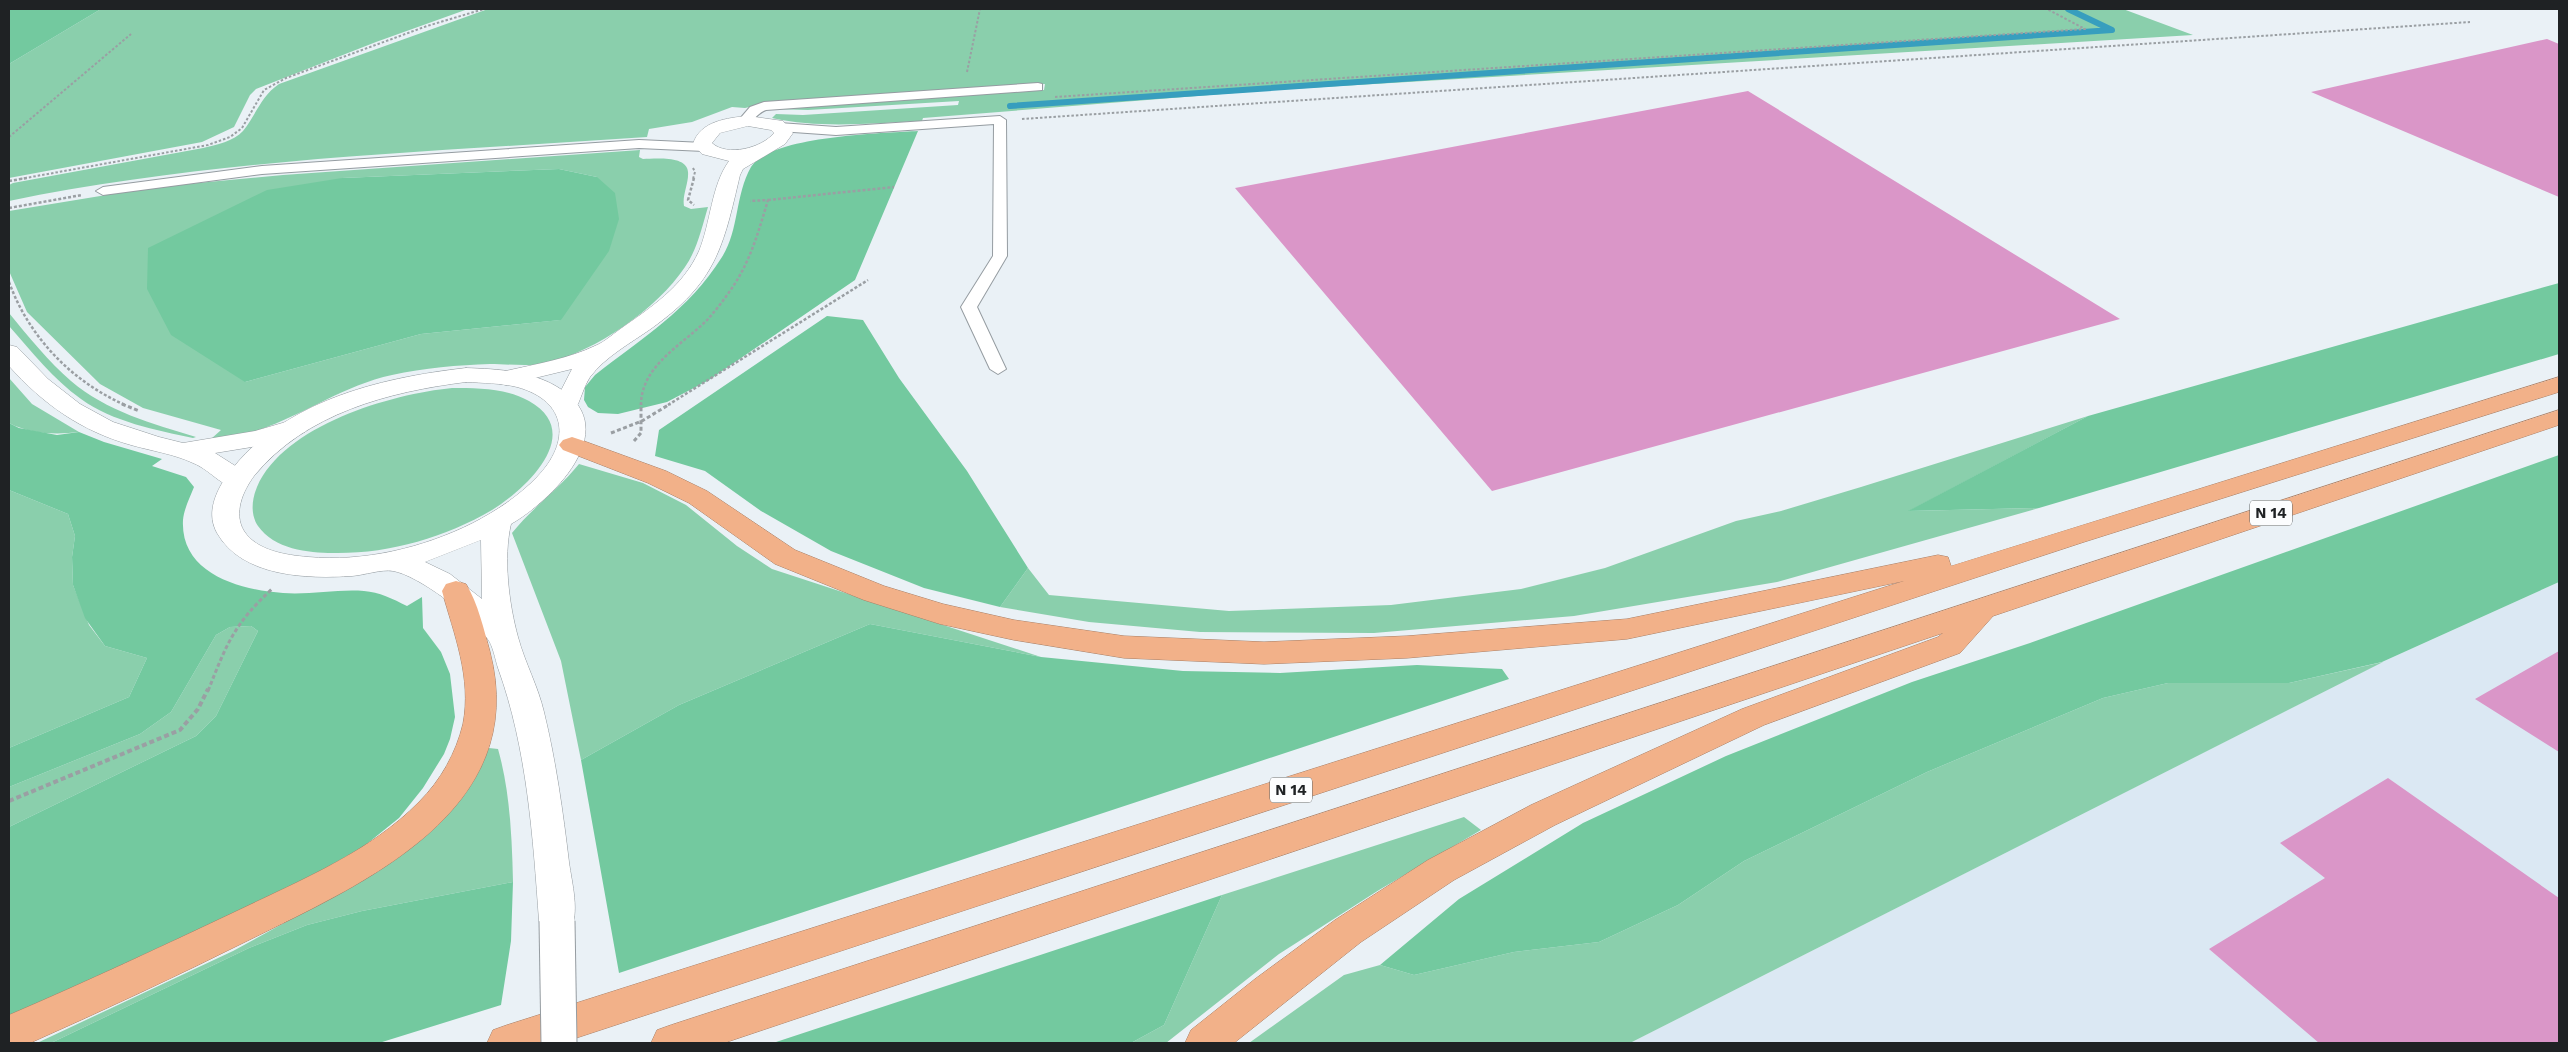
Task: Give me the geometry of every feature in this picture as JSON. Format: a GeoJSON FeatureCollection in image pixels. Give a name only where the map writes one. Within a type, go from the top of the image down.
{"type":"FeatureCollection","features":[{"type":"Feature","properties":{"kind":"highway","name":"N 14"},"geometry":{"type":"LineString","coordinates":[[507,1043],[2074,536],[2559,384]]}},
{"type":"Feature","properties":{"kind":"highway","name":"N 14"},"geometry":{"type":"LineString","coordinates":[[671,1043],[2559,416]]}},
{"type":"Feature","properties":{"kind":"highway"},"geometry":{"type":"LineString","coordinates":[[570,425],[673,485],[698,497],[785,557],[874,593],[940,614],[1014,630],[1124,647],[1198,652],[1264,653],[1406,647],[1627,629],[2074,536]]}},
{"type":"Feature","properties":{"kind":"highway"},"geometry":{"type":"LineString","coordinates":[[9,1034],[150,971],[292,901],[349,871],[395,842],[422,821],[454,781],[470,752],[481,707],[481,684],[456,590]]}},
{"type":"Feature","properties":{"kind":"highway"},"geometry":{"type":"LineString","coordinates":[[1205,1043],[1348,931],[1441,870],[1542,814],[1753,717],[1949,645],[1982,609]]}},
{"type":"Feature","properties":{"kind":"main road"},"geometry":{"type":"LineString","coordinates":[[570,425],[554,394],[545,389],[506,378],[466,376],[404,384],[348,401],[296,427],[254,458],[236,481],[228,496],[226,521],[230,532],[248,550],[279,562],[319,568],[392,560],[448,543],[498,520],[528,500],[547,483],[566,457],[570,425],[574,383],[582,372],[612,346],[662,311],[700,271],[710,249],[730,176],[736,165],[757,152],[778,135],[770,122],[744,121],[716,129],[702,140],[728,166],[730,176]]}},
{"type":"Feature","properties":{"kind":"main road"},"geometry":{"type":"LineString","coordinates":[[712,151],[757,152]]}},
{"type":"Feature","properties":{"kind":"main road"},"geometry":{"type":"LineString","coordinates":[[506,378],[556,367],[612,346]]}},
{"type":"Feature","properties":{"kind":"main road"},"geometry":{"type":"LineString","coordinates":[[9,352],[46,392],[69,409],[98,424],[131,437],[186,450],[225,469],[236,481]]}},
{"type":"Feature","properties":{"kind":"main road"},"geometry":{"type":"LineString","coordinates":[[186,450],[258,438],[296,427]]}},
{"type":"Feature","properties":{"kind":"main road"},"geometry":{"type":"LineString","coordinates":[[498,520],[493,544],[503,636],[530,717],[552,861],[557,921],[559,1043]]}},
{"type":"Feature","properties":{"kind":"main road"},"geometry":{"type":"LineString","coordinates":[[392,560],[426,572],[456,590],[503,636]]}},
{"type":"Feature","properties":{"kind":"lane"},"geometry":{"type":"LineString","coordinates":[[744,121],[754,110],[764,106],[1038,87]]}},
{"type":"Feature","properties":{"kind":"lane"},"geometry":{"type":"LineString","coordinates":[[778,135],[1000,120],[1000,256],[969,307],[998,369]]}},
{"type":"Feature","properties":{"kind":"lane"},"geometry":{"type":"LineString","coordinates":[[639,144],[716,129]]}},
{"type":"Feature","properties":{"kind":"lane"},"geometry":{"type":"LineString","coordinates":[[103,191],[262,170],[639,144],[670,144],[712,151]]}},
{"type":"Feature","properties":{"kind":"path"},"geometry":{"type":"LineString","coordinates":[[9,181],[208,144],[230,136],[242,128],[264,90],[286,78],[428,26],[484,9]]}},
{"type":"Feature","properties":{"kind":"path"},"geometry":{"type":"LineString","coordinates":[[963,92],[980,9]]}},
{"type":"Feature","properties":{"kind":"path"},"geometry":{"type":"LineString","coordinates":[[1050,98],[2085,29],[2047,9]]}},
{"type":"Feature","properties":{"kind":"path"},"geometry":{"type":"LineString","coordinates":[[1000,120],[2470,22]]}},
{"type":"Feature","properties":{"kind":"path"},"geometry":{"type":"LineString","coordinates":[[9,137],[132,34]]}},
{"type":"Feature","properties":{"kind":"path"},"geometry":{"type":"LineString","coordinates":[[693,166],[695,172],[689,203],[698,206],[894,187]]}},
{"type":"Feature","properties":{"kind":"path"},"geometry":{"type":"LineString","coordinates":[[9,208],[103,191]]}},
{"type":"Feature","properties":{"kind":"path"},"geometry":{"type":"LineString","coordinates":[[631,444],[641,433],[641,400],[646,384],[662,359],[708,319],[734,285],[752,251],[768,200]]}},
{"type":"Feature","properties":{"kind":"path"},"geometry":{"type":"LineString","coordinates":[[570,425],[610,433],[642,421],[868,280]]}},
{"type":"Feature","properties":{"kind":"path"},"geometry":{"type":"LineString","coordinates":[[9,282],[14,301],[53,354],[93,389],[142,412]]}},
{"type":"Feature","properties":{"kind":"path"},"geometry":{"type":"LineString","coordinates":[[9,800],[180,730],[196,716],[228,641],[258,601],[273,587]]}},
{"type":"Feature","properties":{"kind":"shaded area"},"geometry":{"type":"Polygon","coordinates":[[[2559,582],[2559,1043],[1630,1043],[2382,662],[2559,582]]]}},
{"type":"Feature","properties":{"kind":"green space"},"geometry":{"type":"Polygon","coordinates":[[[9,9],[101,9],[9,64],[9,9]]]}},
{"type":"Feature","properties":{"kind":"green space"},"geometry":{"type":"Polygon","coordinates":[[[101,9],[468,9],[376,42],[256,89],[250,95],[234,127],[202,142],[9,178],[9,64],[101,9]]]}},
{"type":"Feature","properties":{"kind":"green space"},"geometry":{"type":"Polygon","coordinates":[[[488,9],[2123,9],[2193,35],[1273,90],[923,118],[922,121],[865,124],[809,123],[772,118],[776,114],[803,115],[958,105],[959,101],[808,110],[772,109],[1044,90],[1045,84],[768,103],[745,108],[732,107],[692,122],[649,129],[647,137],[326,158],[167,175],[9,201],[9,185],[13,183],[203,148],[225,142],[243,131],[263,100],[279,84],[488,9]]]}},
{"type":"Feature","properties":{"kind":"green space"},"geometry":{"type":"Polygon","coordinates":[[[918,131],[855,280],[709,380],[667,402],[618,414],[598,413],[588,407],[584,400],[585,387],[595,375],[664,322],[695,293],[709,276],[727,247],[746,178],[751,167],[762,157],[780,149],[828,138],[918,131]]]}},
{"type":"Feature","properties":{"kind":"green space"},"geometry":{"type":"Polygon","coordinates":[[[640,150],[639,157],[643,159],[669,159],[682,163],[688,172],[684,206],[691,209],[708,207],[693,253],[673,283],[642,313],[585,349],[566,357],[540,364],[466,365],[392,375],[341,393],[259,430],[229,437],[211,439],[221,430],[143,408],[100,384],[27,312],[9,271],[9,211],[155,187],[283,175],[640,150]],[[559,169],[342,178],[245,382],[421,334],[560,320],[597,177],[559,169]]]}},
{"type":"Feature","properties":{"kind":"green space"},"geometry":{"type":"Polygon","coordinates":[[[559,169],[597,177],[615,193],[619,219],[609,251],[561,320],[421,334],[245,382],[171,335],[147,289],[148,248],[267,190],[342,178],[559,169]]]}},
{"type":"Feature","properties":{"kind":"green space"},"geometry":{"type":"Polygon","coordinates":[[[2559,283],[2559,354],[2039,508],[1908,511],[2088,416],[2559,283]]]}},
{"type":"Feature","properties":{"kind":"green space"},"geometry":{"type":"Polygon","coordinates":[[[9,313],[55,366],[71,381],[99,401],[130,415],[196,437],[164,432],[135,424],[93,407],[52,374],[9,326],[9,313]]]}},
{"type":"Feature","properties":{"kind":"green space"},"geometry":{"type":"Polygon","coordinates":[[[827,316],[863,320],[899,378],[967,471],[1028,568],[1000,607],[924,588],[831,551],[761,511],[705,471],[655,456],[659,430],[827,316]]]}},
{"type":"Feature","properties":{"kind":"green space"},"geometry":{"type":"Polygon","coordinates":[[[9,378],[32,404],[79,432],[43,433],[17,427],[9,423],[9,378]]]}},
{"type":"Feature","properties":{"kind":"green space"},"geometry":{"type":"Polygon","coordinates":[[[452,388],[511,393],[529,401],[545,414],[552,429],[551,444],[545,460],[534,475],[506,501],[455,529],[415,542],[374,551],[333,553],[303,551],[282,545],[273,540],[258,526],[254,517],[253,506],[257,487],[271,465],[290,446],[314,430],[342,416],[400,397],[452,388]]]}},
{"type":"Feature","properties":{"kind":"green space"},"geometry":{"type":"Polygon","coordinates":[[[2088,416],[1909,511],[2039,508],[1777,582],[1574,616],[1374,633],[1200,632],[1089,622],[1000,607],[1028,568],[1049,595],[1229,611],[1391,605],[1521,589],[1605,568],[1736,521],[1781,511],[2088,416]]]}},
{"type":"Feature","properties":{"kind":"green space"},"geometry":{"type":"Polygon","coordinates":[[[9,423],[19,428],[57,435],[79,432],[104,442],[162,459],[152,466],[186,477],[194,487],[183,520],[185,539],[191,554],[202,566],[216,576],[232,583],[249,588],[283,593],[370,592],[386,596],[407,606],[422,597],[423,628],[441,652],[450,674],[455,717],[444,754],[423,788],[399,818],[363,847],[303,881],[9,1017],[9,827],[196,736],[216,716],[258,631],[251,626],[230,627],[216,635],[171,712],[140,734],[9,787],[9,748],[129,697],[147,658],[105,646],[85,618],[73,585],[72,557],[75,536],[68,514],[9,490],[9,423]]]}},
{"type":"Feature","properties":{"kind":"green space"},"geometry":{"type":"Polygon","coordinates":[[[2559,455],[2559,582],[2382,662],[2289,683],[2168,683],[2103,698],[1927,772],[1744,861],[1678,905],[1599,942],[1514,952],[1414,975],[1380,965],[1459,899],[1583,823],[1726,756],[1912,682],[2030,643],[2559,455]]]}},
{"type":"Feature","properties":{"kind":"green space"},"geometry":{"type":"Polygon","coordinates":[[[579,464],[643,483],[686,505],[737,546],[772,569],[1041,657],[870,624],[679,705],[581,760],[561,661],[512,533],[579,464]]]}},
{"type":"Feature","properties":{"kind":"green space"},"geometry":{"type":"Polygon","coordinates":[[[9,490],[68,514],[75,536],[72,557],[73,585],[89,625],[105,646],[147,658],[129,697],[9,748],[9,490]]]}},
{"type":"Feature","properties":{"kind":"green space"},"geometry":{"type":"Polygon","coordinates":[[[870,624],[1041,657],[1183,671],[1280,673],[1417,665],[1502,669],[1509,679],[619,973],[581,760],[679,705],[870,624]]]}},
{"type":"Feature","properties":{"kind":"green space"},"geometry":{"type":"Polygon","coordinates":[[[251,626],[258,631],[216,716],[196,736],[9,827],[9,787],[140,734],[171,712],[216,635],[230,627],[251,626]]]}},
{"type":"Feature","properties":{"kind":"green space"},"geometry":{"type":"Polygon","coordinates":[[[2383,662],[1630,1043],[1249,1043],[1344,975],[1380,965],[1414,975],[1514,952],[1599,942],[1678,905],[1744,861],[1927,772],[2103,698],[2168,683],[2289,683],[2383,662]]]}},
{"type":"Feature","properties":{"kind":"green space"},"geometry":{"type":"Polygon","coordinates":[[[489,748],[498,749],[505,781],[511,832],[513,882],[362,911],[307,925],[249,948],[51,1043],[37,1043],[233,951],[379,871],[434,826],[481,752],[489,748]]]}},
{"type":"Feature","properties":{"kind":"green space"},"geometry":{"type":"Polygon","coordinates":[[[1464,817],[1481,830],[1379,890],[1279,954],[1166,1043],[1131,1043],[1164,1025],[1222,895],[1464,817]]]}},
{"type":"Feature","properties":{"kind":"green space"},"geometry":{"type":"Polygon","coordinates":[[[513,882],[511,941],[501,1005],[379,1043],[51,1043],[249,948],[307,925],[362,911],[513,882]]]}},
{"type":"Feature","properties":{"kind":"green space"},"geometry":{"type":"Polygon","coordinates":[[[1222,895],[1164,1025],[1131,1043],[773,1043],[1222,895]]]}},
{"type":"Feature","properties":{"kind":"building"},"geometry":{"type":"Polygon","coordinates":[[[2547,39],[2559,44],[2559,197],[2311,92],[2547,39]]]}},
{"type":"Feature","properties":{"kind":"building"},"geometry":{"type":"Polygon","coordinates":[[[1748,91],[2120,319],[1492,491],[1235,188],[1748,91]]]}},
{"type":"Feature","properties":{"kind":"building"},"geometry":{"type":"Polygon","coordinates":[[[2559,651],[2559,752],[2475,699],[2559,651]]]}},
{"type":"Feature","properties":{"kind":"building"},"geometry":{"type":"Polygon","coordinates":[[[2388,778],[2559,898],[2559,1043],[2319,1043],[2209,949],[2325,878],[2280,843],[2388,778]]]}},
{"type":"Feature","properties":{"kind":"waterway"},"geometry":{"type":"LineString","coordinates":[[1010,106],[2112,30],[2068,9]]}}]}
